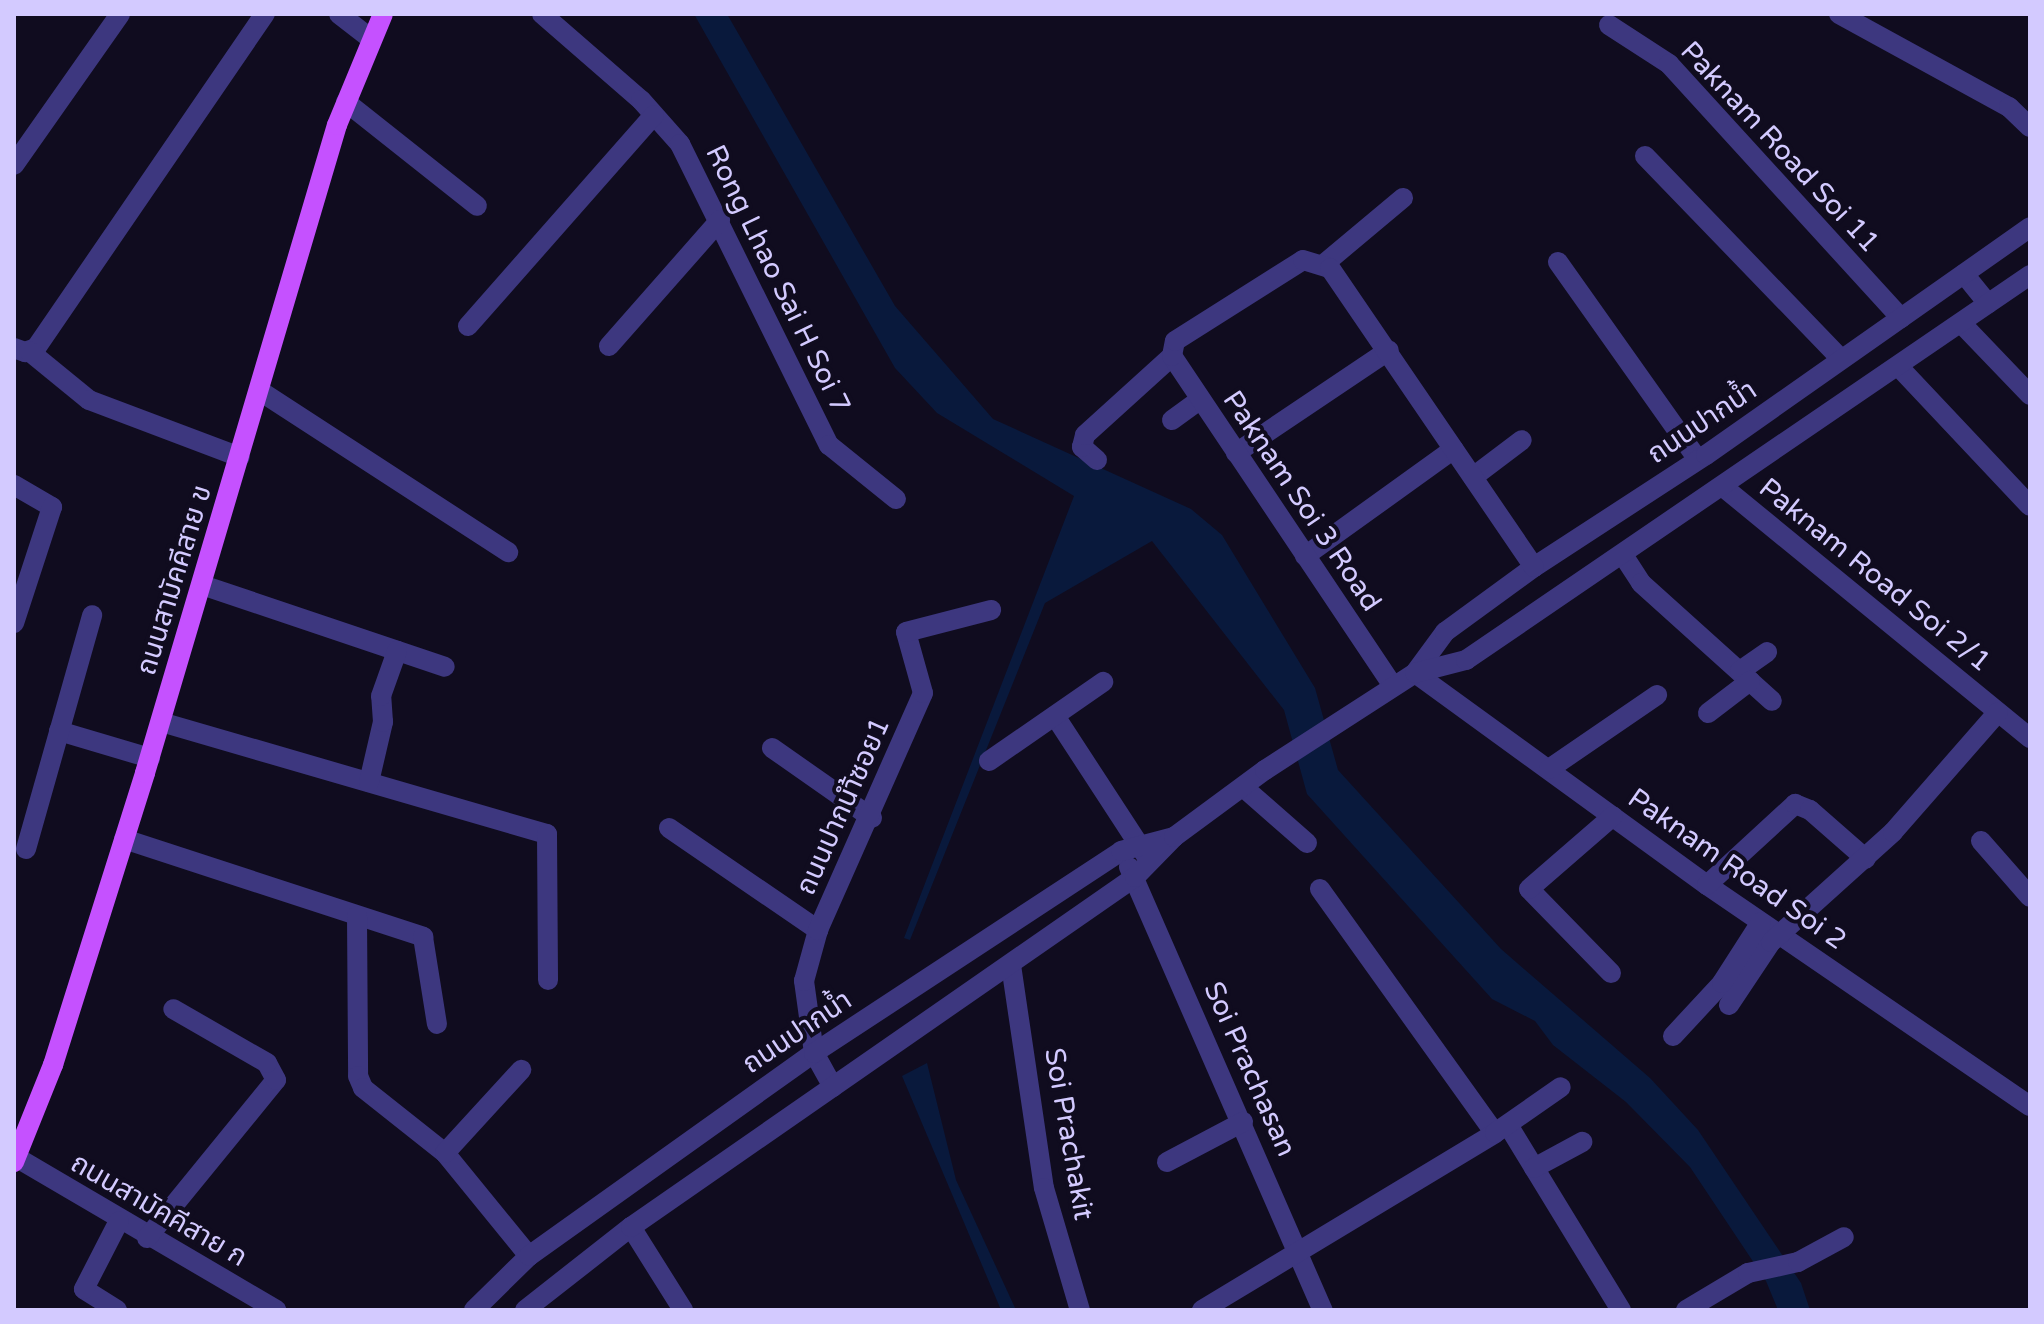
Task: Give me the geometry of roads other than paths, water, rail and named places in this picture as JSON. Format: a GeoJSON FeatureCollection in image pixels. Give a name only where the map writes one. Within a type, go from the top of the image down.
{"type":"FeatureCollection","features":[{"type":"Feature","properties":{"kind":"main road","name":"ถนนสามัคคีสาย ข"},"geometry":{"type":"LineString","coordinates":[[15,1158],[53,1065],[150,758],[346,102],[383,14]]}},
{"type":"Feature","properties":{"kind":"street"},"geometry":{"type":"LineString","coordinates":[[14,165],[120,14]]}},
{"type":"Feature","properties":{"kind":"street"},"geometry":{"type":"LineString","coordinates":[[22,350],[36,348],[265,14]]}},
{"type":"Feature","properties":{"kind":"street"},"geometry":{"type":"LineString","coordinates":[[339,14],[371,39]]}},
{"type":"Feature","properties":{"kind":"street","name":"Rong Lhao Sai H Soi 7"},"geometry":{"type":"LineString","coordinates":[[542,14],[654,115],[698,171],[829,445],[896,499]]}},
{"type":"Feature","properties":{"kind":"street"},"geometry":{"type":"LineString","coordinates":[[1839,14],[2009,107],[2030,127]]}},
{"type":"Feature","properties":{"kind":"street","name":"Paknam Road Soi 11"},"geometry":{"type":"LineString","coordinates":[[1609,25],[1669,64],[1901,318]]}},
{"type":"Feature","properties":{"kind":"street"},"geometry":{"type":"LineString","coordinates":[[346,102],[477,206]]}},
{"type":"Feature","properties":{"kind":"street"},"geometry":{"type":"LineString","coordinates":[[468,326],[654,115]]}},
{"type":"Feature","properties":{"kind":"street"},"geometry":{"type":"LineString","coordinates":[[1645,156],[1841,359]]}},
{"type":"Feature","properties":{"kind":"street"},"geometry":{"type":"LineString","coordinates":[[1324,264],[1403,198]]}},
{"type":"Feature","properties":{"kind":"street"},"geometry":{"type":"LineString","coordinates":[[609,346],[720,220]]}},
{"type":"Feature","properties":{"kind":"street","name":"ถนนปากน้ำ"},"geometry":{"type":"LineString","coordinates":[[1415,673],[1445,632],[1534,567],[1698,460],[2030,227]]}},
{"type":"Feature","properties":{"kind":"street"},"geometry":{"type":"LineString","coordinates":[[1097,460],[1082,447],[1085,435],[1172,350],[1303,260],[1324,264],[1340,277],[1534,567]]}},
{"type":"Feature","properties":{"kind":"street"},"geometry":{"type":"LineString","coordinates":[[1558,262],[1698,460]]}},
{"type":"Feature","properties":{"kind":"street"},"geometry":{"type":"LineString","coordinates":[[1964,274],[1988,304]]}},
{"type":"Feature","properties":{"kind":"street","name":"ถนนปากน้ำ"},"geometry":{"type":"LineString","coordinates":[[474,1310],[529,1256],[814,1053],[1137,853],[1174,837],[1265,770],[1393,686],[1415,673],[1466,660],[2030,275]]}},
{"type":"Feature","properties":{"kind":"street"},"geometry":{"type":"LineString","coordinates":[[1961,323],[2030,395]]}},
{"type":"Feature","properties":{"kind":"street"},"geometry":{"type":"LineString","coordinates":[[22,350],[89,400],[240,457]]}},
{"type":"Feature","properties":{"kind":"street","name":"Paknam Soi 3 Road"},"geometry":{"type":"LineString","coordinates":[[1172,350],[1200,400],[1393,686]]}},
{"type":"Feature","properties":{"kind":"street"},"geometry":{"type":"LineString","coordinates":[[1236,453],[1389,350]]}},
{"type":"Feature","properties":{"kind":"street"},"geometry":{"type":"LineString","coordinates":[[1898,366],[2030,506]]}},
{"type":"Feature","properties":{"kind":"street"},"geometry":{"type":"LineString","coordinates":[[260,391],[508,552]]}},
{"type":"Feature","properties":{"kind":"street"},"geometry":{"type":"LineString","coordinates":[[1172,420],[1200,400]]}},
{"type":"Feature","properties":{"kind":"street"},"geometry":{"type":"LineString","coordinates":[[1473,477],[1522,440]]}},
{"type":"Feature","properties":{"kind":"street"},"geometry":{"type":"LineString","coordinates":[[1305,556],[1454,449]]}},
{"type":"Feature","properties":{"kind":"street"},"geometry":{"type":"LineString","coordinates":[[14,485],[52,507],[14,623]]}},
{"type":"Feature","properties":{"kind":"street","name":"Paknam Road Soi 2/1"},"geometry":{"type":"LineString","coordinates":[[1722,486],[2030,738]]}},
{"type":"Feature","properties":{"kind":"street"},"geometry":{"type":"LineString","coordinates":[[1623,555],[1641,583],[1772,701]]}},
{"type":"Feature","properties":{"kind":"street"},"geometry":{"type":"LineString","coordinates":[[202,585],[445,667]]}},
{"type":"Feature","properties":{"kind":"street","name":"ถนนปากนำ้ซอย1"},"geometry":{"type":"LineString","coordinates":[[833,1087],[814,1053],[804,981],[818,930],[872,818],[923,693],[906,632],[991,610]]}},
{"type":"Feature","properties":{"kind":"street"},"geometry":{"type":"LineString","coordinates":[[26,849],[92,615]]}},
{"type":"Feature","properties":{"kind":"street"},"geometry":{"type":"LineString","coordinates":[[369,782],[383,722],[381,696],[397,651]]}},
{"type":"Feature","properties":{"kind":"street"},"geometry":{"type":"LineString","coordinates":[[1708,713],[1767,652]]}},
{"type":"Feature","properties":{"kind":"street","name":"Paknam Road Soi 2"},"geometry":{"type":"LineString","coordinates":[[1415,673],[1707,885],[2030,1106]]}},
{"type":"Feature","properties":{"kind":"street"},"geometry":{"type":"LineString","coordinates":[[989,761],[1103,682]]}},
{"type":"Feature","properties":{"kind":"street"},"geometry":{"type":"LineString","coordinates":[[1549,769],[1657,695]]}},
{"type":"Feature","properties":{"kind":"street"},"geometry":{"type":"LineString","coordinates":[[1729,1005],[1779,934],[1866,859],[1998,712]]}},
{"type":"Feature","properties":{"kind":"street","name":"Soi Prachasan"},"geometry":{"type":"LineString","coordinates":[[1055,716],[1137,853],[1135,877],[1323,1310]]}},
{"type":"Feature","properties":{"kind":"street"},"geometry":{"type":"LineString","coordinates":[[161,722],[547,834],[548,980]]}},
{"type":"Feature","properties":{"kind":"street"},"geometry":{"type":"LineString","coordinates":[[59,731],[150,758]]}},
{"type":"Feature","properties":{"kind":"street"},"geometry":{"type":"LineString","coordinates":[[772,748],[872,818]]}},
{"type":"Feature","properties":{"kind":"street"},"geometry":{"type":"LineString","coordinates":[[1243,787],[1307,843]]}},
{"type":"Feature","properties":{"kind":"street"},"geometry":{"type":"LineString","coordinates":[[1707,885],[1795,804],[1810,810],[1866,859]]}},
{"type":"Feature","properties":{"kind":"street"},"geometry":{"type":"LineString","coordinates":[[1611,973],[1529,889],[1613,816]]}},
{"type":"Feature","properties":{"kind":"street"},"geometry":{"type":"LineString","coordinates":[[669,828],[818,930]]}},
{"type":"Feature","properties":{"kind":"street"},"geometry":{"type":"LineString","coordinates":[[124,839],[423,937],[437,1024]]}},
{"type":"Feature","properties":{"kind":"street"},"geometry":{"type":"LineString","coordinates":[[1981,841],[2030,897]]}},
{"type":"Feature","properties":{"kind":"street","name":"ถนนปากน้ำ"},"geometry":{"type":"LineString","coordinates":[[525,1310],[631,1227],[1135,877],[1137,853]]}},
{"type":"Feature","properties":{"kind":"street"},"geometry":{"type":"LineString","coordinates":[[1320,889],[1534,1168],[1621,1310]]}},
{"type":"Feature","properties":{"kind":"street"},"geometry":{"type":"LineString","coordinates":[[357,916],[358,1076],[363,1088],[445,1153],[529,1256]]}},
{"type":"Feature","properties":{"kind":"street"},"geometry":{"type":"LineString","coordinates":[[1673,1036],[1722,983],[1761,922]]}},
{"type":"Feature","properties":{"kind":"street","name":"Soi Prachakit"},"geometry":{"type":"LineString","coordinates":[[1011,965],[1044,1188],[1080,1310]]}},
{"type":"Feature","properties":{"kind":"street"},"geometry":{"type":"LineString","coordinates":[[147,1238],[276,1080],[267,1063],[173,1009]]}},
{"type":"Feature","properties":{"kind":"street"},"geometry":{"type":"LineString","coordinates":[[445,1153],[521,1070]]}},
{"type":"Feature","properties":{"kind":"street"},"geometry":{"type":"LineString","coordinates":[[1202,1310],[1502,1129],[1561,1087]]}},
{"type":"Feature","properties":{"kind":"street"},"geometry":{"type":"LineString","coordinates":[[1167,1162],[1243,1122]]}},
{"type":"Feature","properties":{"kind":"street"},"geometry":{"type":"LineString","coordinates":[[1534,1168],[1582,1142]]}},
{"type":"Feature","properties":{"kind":"street","name":"ถนนสามัคคีสาย ก"},"geometry":{"type":"LineString","coordinates":[[15,1158],[147,1238],[276,1310]]}},
{"type":"Feature","properties":{"kind":"street"},"geometry":{"type":"LineString","coordinates":[[117,1310],[84,1289],[119,1221]]}},
{"type":"Feature","properties":{"kind":"street"},"geometry":{"type":"LineString","coordinates":[[631,1227],[683,1310]]}},
{"type":"Feature","properties":{"kind":"street"},"geometry":{"type":"LineString","coordinates":[[1686,1310],[1748,1273],[1798,1262],[1844,1237]]}},
{"type":"Feature","properties":{"kind":"water"},"geometry":{"type":"Polygon","coordinates":[[[694,14],[727,14],[895,306],[993,419],[1191,509],[1222,535],[1315,688],[1338,770],[1501,949],[1650,1078],[1698,1130],[1801,1283],[1810,1310],[1778,1310],[1766,1281],[1690,1167],[1626,1102],[1553,1045],[1535,1021],[1492,999],[1307,794],[1284,710],[1152,541],[1045,603],[910,940],[904,938],[1074,496],[937,413],[895,368],[694,14]]]}},
{"type":"Feature","properties":{"kind":"water"},"geometry":{"type":"Polygon","coordinates":[[[927,1063],[956,1180],[1016,1310],[1001,1310],[902,1076],[927,1063]]]}}]}
